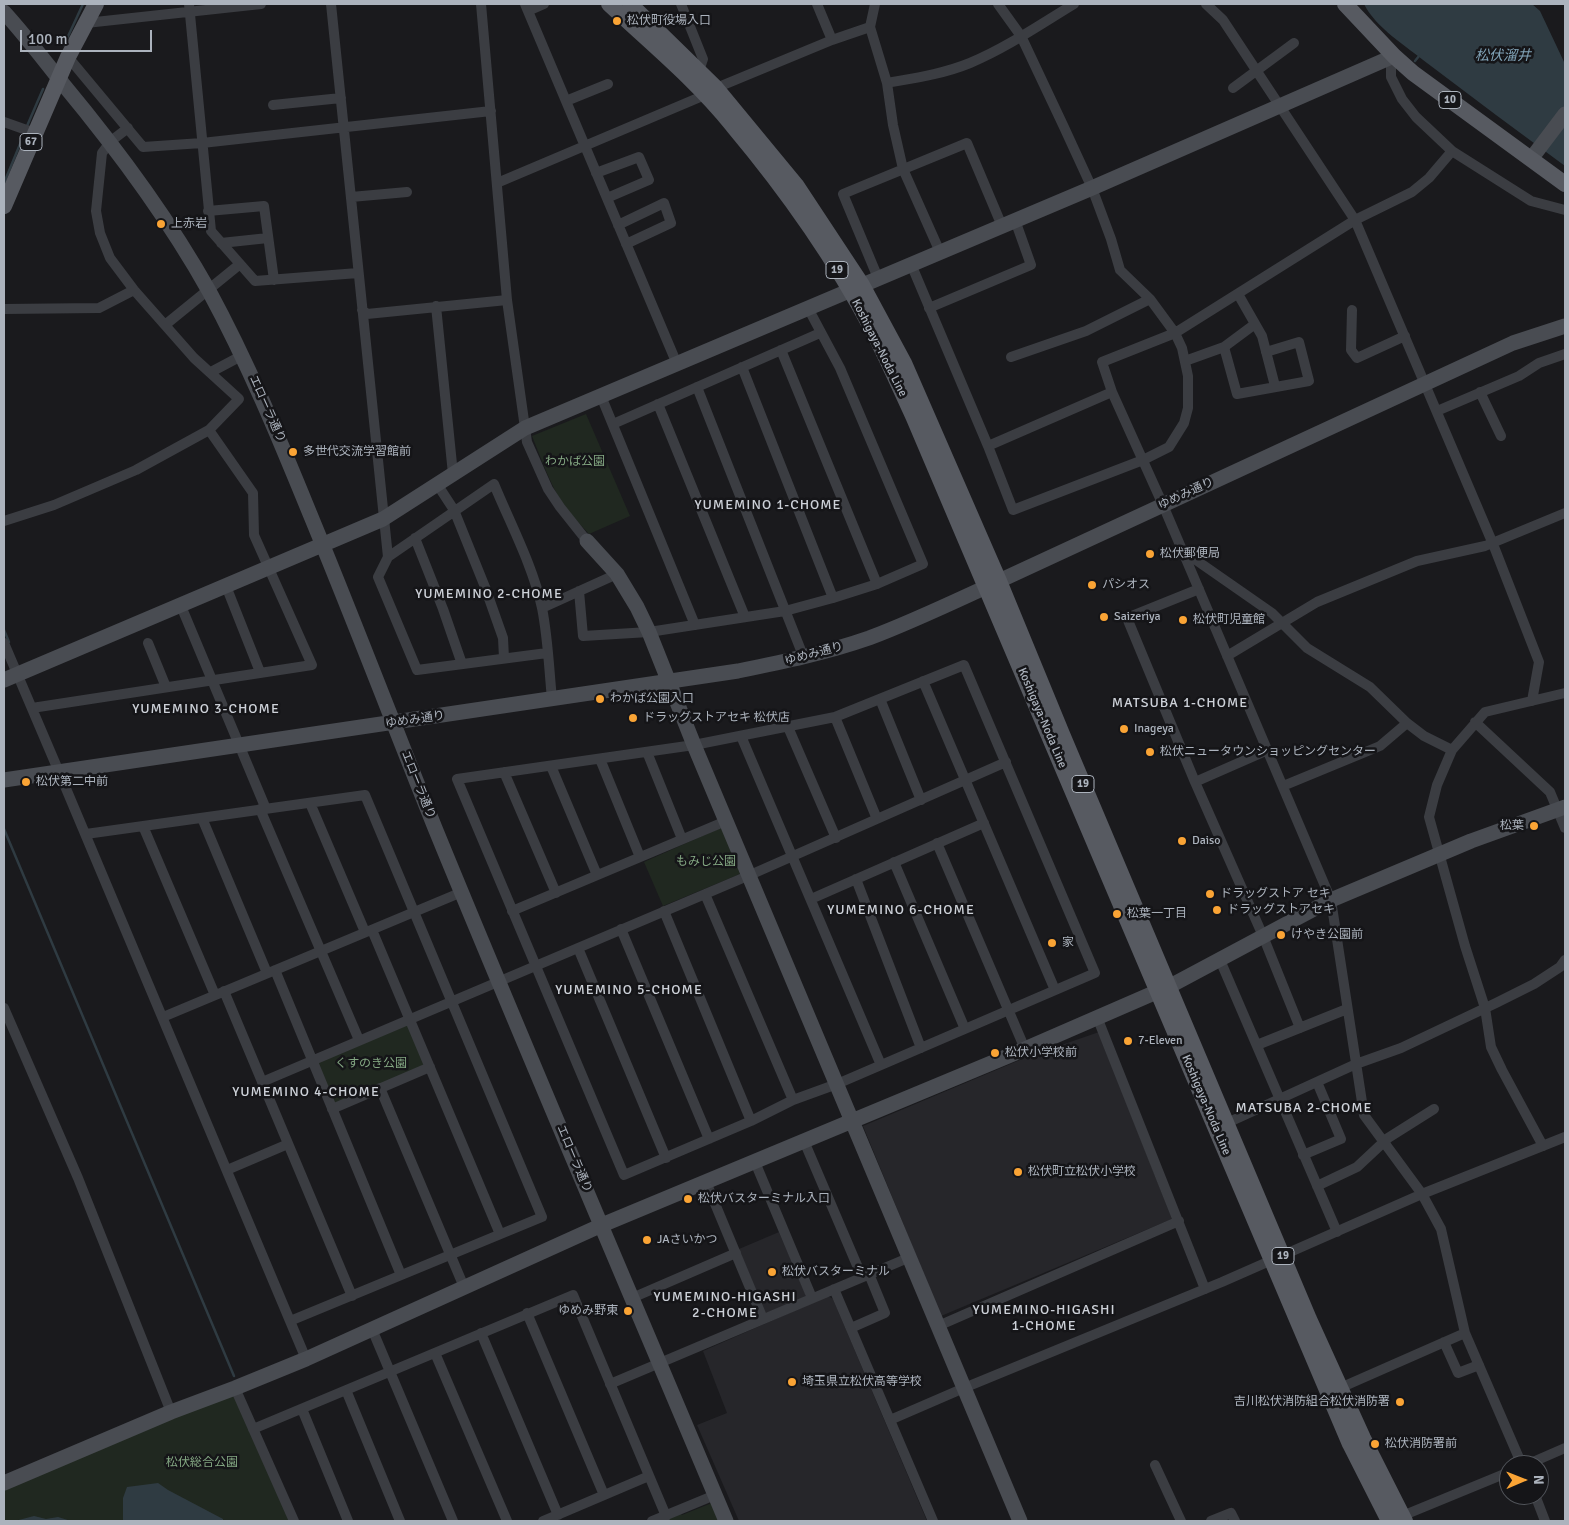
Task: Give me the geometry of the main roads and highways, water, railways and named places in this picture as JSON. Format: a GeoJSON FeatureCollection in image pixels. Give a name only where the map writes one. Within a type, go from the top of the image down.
{"type":"FeatureCollection","features":[{"type":"Feature","properties":{"kind":"main road","name":"67"},"geometry":{"type":"LineString","coordinates":[[4,206],[68,57],[96,4]]}},
{"type":"Feature","properties":{"kind":"main road","name":"Koshigaya-Noda Line"},"geometry":{"type":"LineString","coordinates":[[609,4],[710,91],[796,185],[856,287],[904,363],[992,584],[1062,734],[1163,989],[1277,1258],[1309,1319],[1372,1456],[1396,1520]]}},
{"type":"Feature","properties":{"kind":"main road","name":"Koshigaya-Noda Line"},"geometry":{"type":"LineString","coordinates":[[630,4],[699,72],[710,91]]}},
{"type":"Feature","properties":{"kind":"main road","name":"10"},"geometry":{"type":"LineString","coordinates":[[1345,4],[1394,56],[1413,73],[1533,156],[1565,184]]}},
{"type":"Feature","properties":{"kind":"main road","name":"Koshigaya-Noda Line"},"geometry":{"type":"LineString","coordinates":[[1163,989],[1227,1123],[1277,1258],[1350,1444],[1396,1520]]}},
{"type":"Feature","properties":{"kind":"water","name":"松伏溜井"},"geometry":{"type":"Polygon","coordinates":[[[1364,4],[1532,4],[1540,11],[1565,64],[1565,166],[1383,29],[1364,4]]]}},
{"type":"Feature","properties":{"kind":"water"},"geometry":{"type":"Polygon","coordinates":[[[158,1483],[223,1519],[223,1521],[123,1521],[123,1498],[127,1487],[158,1483]]]}},
{"type":"Feature","properties":{"kind":"water"},"geometry":{"type":"Polygon","coordinates":[[[34,1516],[46,1519],[58,1517],[71,1521],[15,1521],[34,1516]]]}},
{"type":"Feature","properties":{"kind":"waterway"},"geometry":{"type":"LineString","coordinates":[[64,45],[83,4]]}},
{"type":"Feature","properties":{"kind":"waterway"},"geometry":{"type":"LineString","coordinates":[[1415,61],[1419,56]]}},
{"type":"Feature","properties":{"kind":"waterway"},"geometry":{"type":"LineString","coordinates":[[27,126],[43,89]]}},
{"type":"Feature","properties":{"kind":"waterway"},"geometry":{"type":"LineString","coordinates":[[4,183],[25,132]]}},
{"type":"Feature","properties":{"kind":"waterway"},"geometry":{"type":"LineString","coordinates":[[4,630],[9,642]]}},
{"type":"Feature","properties":{"kind":"waterway"},"geometry":{"type":"LineString","coordinates":[[4,829],[234,1376]]}},
{"type":"Feature","properties":{"kind":"place","name":"松伏町役場入口"},"geometry":{"type":"Point","coordinates":[617,21]}},
{"type":"Feature","properties":{"kind":"place","name":"上赤岩"},"geometry":{"type":"Point","coordinates":[161,224]}},
{"type":"Feature","properties":{"kind":"place","name":"多世代交流学習館前"},"geometry":{"type":"Point","coordinates":[293,452]}},
{"type":"Feature","properties":{"kind":"place","name":"松伏郵便局"},"geometry":{"type":"Point","coordinates":[1150,554]}},
{"type":"Feature","properties":{"kind":"place","name":"パシオス"},"geometry":{"type":"Point","coordinates":[1092,585]}},
{"type":"Feature","properties":{"kind":"place","name":"Saizeriya"},"geometry":{"type":"Point","coordinates":[1104,617]}},
{"type":"Feature","properties":{"kind":"place","name":"松伏町児童館"},"geometry":{"type":"Point","coordinates":[1183,620]}},
{"type":"Feature","properties":{"kind":"place","name":"わかば公園入口"},"geometry":{"type":"Point","coordinates":[600,699]}},
{"type":"Feature","properties":{"kind":"place","name":"ドラッグストアセキ 松伏店"},"geometry":{"type":"Point","coordinates":[633,718]}},
{"type":"Feature","properties":{"kind":"place","name":"Inageya"},"geometry":{"type":"Point","coordinates":[1124,729]}},
{"type":"Feature","properties":{"kind":"place","name":"松伏ニュータウンショッピングセンター"},"geometry":{"type":"Point","coordinates":[1150,752]}},
{"type":"Feature","properties":{"kind":"place","name":"松伏第二中前"},"geometry":{"type":"Point","coordinates":[26,782]}},
{"type":"Feature","properties":{"kind":"place","name":"松葉"},"geometry":{"type":"Point","coordinates":[1534,826]}},
{"type":"Feature","properties":{"kind":"place","name":"Daiso"},"geometry":{"type":"Point","coordinates":[1182,841]}},
{"type":"Feature","properties":{"kind":"place","name":"ドラッグストア セキ"},"geometry":{"type":"Point","coordinates":[1210,894]}},
{"type":"Feature","properties":{"kind":"place","name":"ドラッグストアセキ"},"geometry":{"type":"Point","coordinates":[1217,910]}},
{"type":"Feature","properties":{"kind":"place","name":"松葉一丁目"},"geometry":{"type":"Point","coordinates":[1117,914]}},
{"type":"Feature","properties":{"kind":"place","name":"けやき公園前"},"geometry":{"type":"Point","coordinates":[1281,935]}},
{"type":"Feature","properties":{"kind":"place","name":"家"},"geometry":{"type":"Point","coordinates":[1052,943]}},
{"type":"Feature","properties":{"kind":"place","name":"7-Eleven"},"geometry":{"type":"Point","coordinates":[1128,1041]}},
{"type":"Feature","properties":{"kind":"place","name":"松伏小学校前"},"geometry":{"type":"Point","coordinates":[995,1053]}},
{"type":"Feature","properties":{"kind":"place","name":"松伏町立松伏小学校"},"geometry":{"type":"Point","coordinates":[1018,1172]}},
{"type":"Feature","properties":{"kind":"place","name":"松伏バスターミナル入口"},"geometry":{"type":"Point","coordinates":[688,1199]}},
{"type":"Feature","properties":{"kind":"place","name":"JAさいかつ"},"geometry":{"type":"Point","coordinates":[647,1240]}},
{"type":"Feature","properties":{"kind":"place","name":"松伏バスターミナル"},"geometry":{"type":"Point","coordinates":[772,1272]}},
{"type":"Feature","properties":{"kind":"place","name":"ゆめみ野東"},"geometry":{"type":"Point","coordinates":[628,1311]}},
{"type":"Feature","properties":{"kind":"place","name":"埼玉県立松伏高等学校"},"geometry":{"type":"Point","coordinates":[792,1382]}},
{"type":"Feature","properties":{"kind":"place","name":"吉川松伏消防組合松伏消防署"},"geometry":{"type":"Point","coordinates":[1400,1402]}},
{"type":"Feature","properties":{"kind":"place","name":"松伏消防署前"},"geometry":{"type":"Point","coordinates":[1375,1444]}},
{"type":"Feature","properties":{"kind":"district","name":"YUMEMINO 1-CHOME"},"geometry":{"type":"Point","coordinates":[768,505]}},
{"type":"Feature","properties":{"kind":"district","name":"YUMEMINO 2-CHOME"},"geometry":{"type":"Point","coordinates":[489,594]}},
{"type":"Feature","properties":{"kind":"district","name":"MATSUBA 1-CHOME"},"geometry":{"type":"Point","coordinates":[1180,703]}},
{"type":"Feature","properties":{"kind":"district","name":"YUMEMINO 3-CHOME"},"geometry":{"type":"Point","coordinates":[206,709]}},
{"type":"Feature","properties":{"kind":"district","name":"YUMEMINO 6-CHOME"},"geometry":{"type":"Point","coordinates":[901,910]}},
{"type":"Feature","properties":{"kind":"district","name":"YUMEMINO 5-CHOME"},"geometry":{"type":"Point","coordinates":[629,990]}},
{"type":"Feature","properties":{"kind":"district","name":"YUMEMINO 4-CHOME"},"geometry":{"type":"Point","coordinates":[306,1092]}},
{"type":"Feature","properties":{"kind":"district","name":"MATSUBA 2-CHOME"},"geometry":{"type":"Point","coordinates":[1304,1108]}},
{"type":"Feature","properties":{"kind":"district","name":"YUMEMINO-HIGASHI 2-CHOME"},"geometry":{"type":"Point","coordinates":[725,1305]}},
{"type":"Feature","properties":{"kind":"district","name":"YUMEMINO-HIGASHI 1-CHOME"},"geometry":{"type":"Point","coordinates":[1044,1318]}},
{"type":"Feature","properties":{"kind":"park label","name":"わかば公園"},"geometry":{"type":"Point","coordinates":[575,462]}},
{"type":"Feature","properties":{"kind":"park label","name":"もみじ公園"},"geometry":{"type":"Point","coordinates":[706,862]}},
{"type":"Feature","properties":{"kind":"park label","name":"くすのき公園"},"geometry":{"type":"Point","coordinates":[371,1064]}},
{"type":"Feature","properties":{"kind":"park label","name":"松伏総合公園"},"geometry":{"type":"Point","coordinates":[202,1463]}}]}
